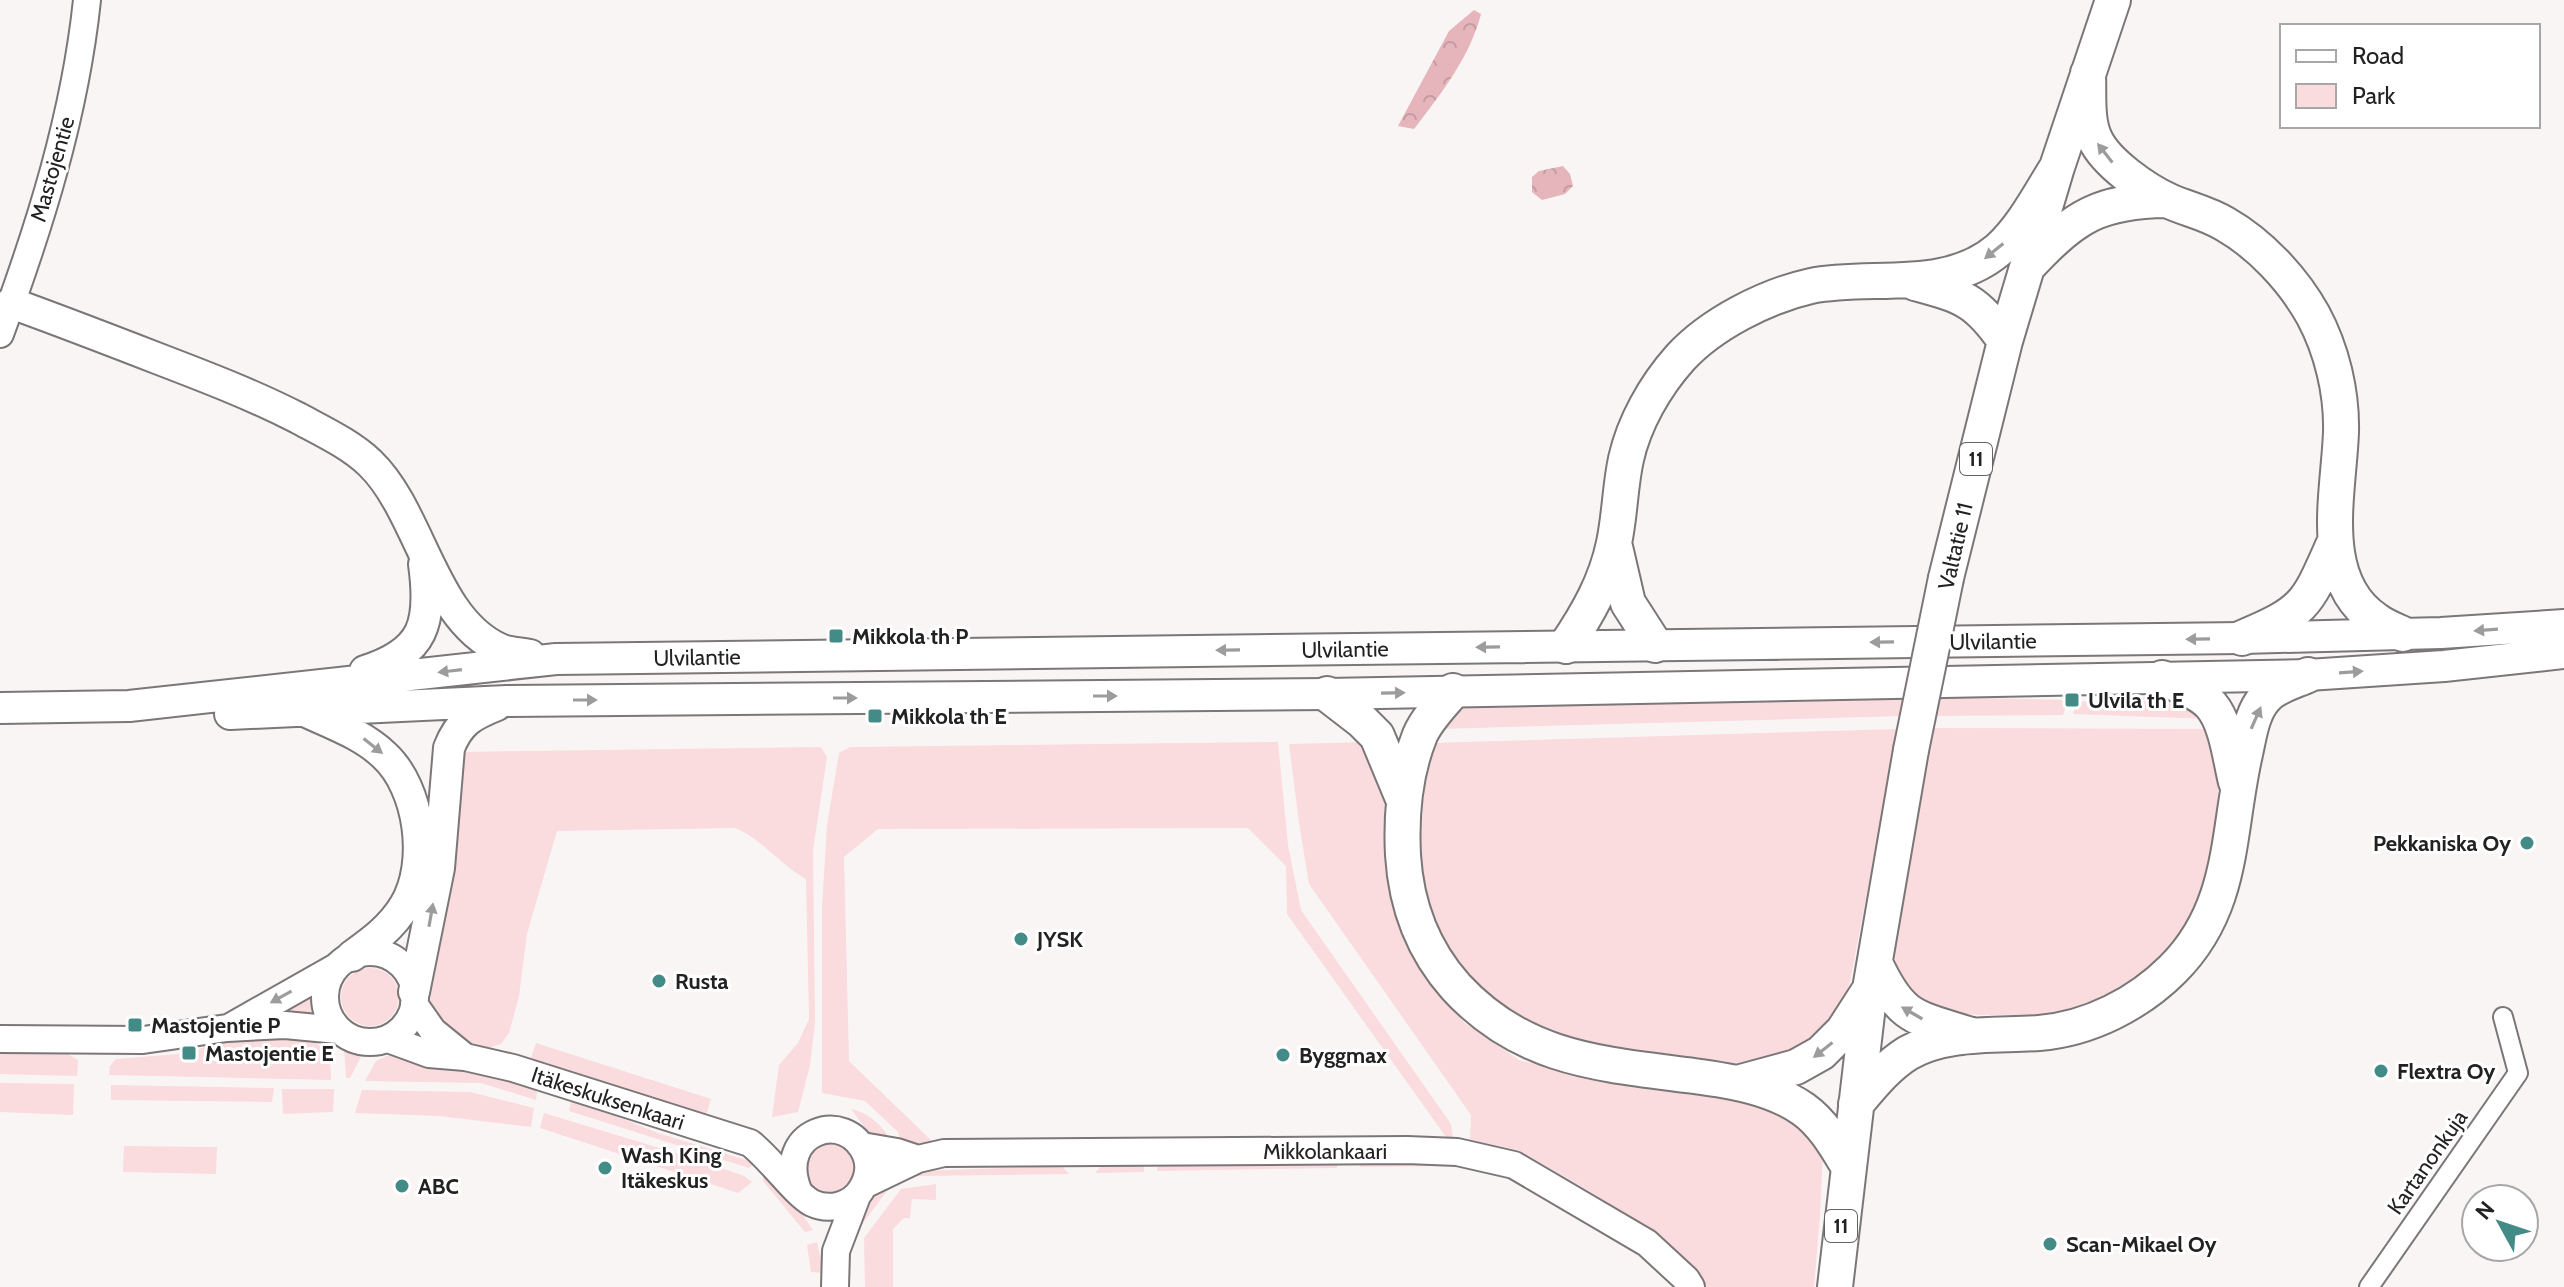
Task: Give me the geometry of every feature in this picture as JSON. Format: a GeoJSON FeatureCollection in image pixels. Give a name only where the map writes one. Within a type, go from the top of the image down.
{"type":"FeatureCollection","features":[{"type":"Feature","properties":{"kind":"highway","name":"Valtatie 11"},"geometry":{"type":"LineString","coordinates":[[1835,1287],[1872,976],[1911,750],[1946,578],[2005,341],[2057,167],[2113,0]]}},
{"type":"Feature","properties":{"kind":"highway"},"geometry":{"type":"LineString","coordinates":[[2088,73],[2090,126],[2106,158],[2166,200],[2226,224],[2276,265],[2312,313],[2325,341],[2340,402],[2335,541],[2340,569],[2349,592],[2376,620],[2403,634]]}},
{"type":"Feature","properties":{"kind":"highway"},"geometry":{"type":"LineString","coordinates":[[1566,646],[1594,603],[1614,542],[1626,457],[1637,424],[1657,389],[1681,357],[1739,314],[1773,297],[1812,286],[1909,281],[1978,263],[1998,250],[2026,217],[2057,167]]}},
{"type":"Feature","properties":{"kind":"highway"},"geometry":{"type":"LineString","coordinates":[[2027,267],[2056,237],[2097,210],[2118,203],[2166,200]]}},
{"type":"Feature","properties":{"kind":"highway"},"geometry":{"type":"LineString","coordinates":[[1909,281],[1958,295],[1974,304],[1988,316],[2005,341]]}},
{"type":"Feature","properties":{"kind":"highway"},"geometry":{"type":"LineString","coordinates":[[2242,638],[2279,622],[2299,609],[2313,592],[2335,541]]}},
{"type":"Feature","properties":{"kind":"highway"},"geometry":{"type":"LineString","coordinates":[[1614,542],[1628,603],[1655,645]]}},
{"type":"Feature","properties":{"kind":"highway"},"geometry":{"type":"LineString","coordinates":[[1856,1104],[1883,1073],[1910,1052],[1972,1035],[2043,1032],[2086,1023],[2109,1015],[2141,996],[2173,969],[2198,940],[2218,901],[2227,868],[2237,786],[2252,724],[2265,698],[2308,675]]}},
{"type":"Feature","properties":{"kind":"highway"},"geometry":{"type":"LineString","coordinates":[[2162,678],[2211,704],[2221,724],[2237,786]]}},
{"type":"Feature","properties":{"kind":"highway"},"geometry":{"type":"LineString","coordinates":[[1453,691],[1421,735],[1402,820],[1404,873],[1409,900],[1419,931],[1432,957],[1448,978],[1473,1003],[1510,1031],[1560,1054],[1626,1067],[1741,1082],[1804,1109],[1819,1124],[1848,1166]]}},
{"type":"Feature","properties":{"kind":"highway"},"geometry":{"type":"LineString","coordinates":[[1327,694],[1377,736],[1404,801]]}},
{"type":"Feature","properties":{"kind":"highway"},"geometry":{"type":"LineString","coordinates":[[1741,1082],[1796,1067],[1821,1053],[1843,1031],[1872,976],[1887,988],[1904,1009],[1928,1021],[1972,1035]]}},
{"type":"Feature","properties":{"kind":"main road"},"geometry":{"type":"LineString","coordinates":[[11,303],[258,397],[329,435],[370,463],[394,494],[423,554],[463,619],[480,636],[502,650],[556,659]]}},
{"type":"Feature","properties":{"kind":"main road"},"geometry":{"type":"LineString","coordinates":[[309,699],[390,663],[407,651],[420,633],[427,604],[423,554]]}},
{"type":"Feature","properties":{"kind":"main road","name":"Ulvilantie"},"geometry":{"type":"LineString","coordinates":[[0,708],[129,706],[183,716],[556,659],[2242,638],[2403,634],[2564,625]]}},
{"type":"Feature","properties":{"kind":"main road","name":"Ulvilantie"},"geometry":{"type":"LineString","coordinates":[[309,699],[507,701],[1327,694],[2162,678],[2308,675],[2444,666],[2564,653]]}},
{"type":"Feature","properties":{"kind":"main road"},"geometry":{"type":"LineString","coordinates":[[309,699],[387,757],[412,800],[417,827],[418,858],[407,902],[378,937],[344,962]]}},
{"type":"Feature","properties":{"kind":"main road"},"geometry":{"type":"LineString","coordinates":[[414,998],[439,868],[449,748],[456,731],[474,714],[507,701]]}},
{"type":"Feature","properties":{"kind":"street","name":"Mastojentie"},"geometry":{"type":"LineString","coordinates":[[0,334],[43,205],[69,114],[81,56],[87,0]]}},
{"type":"Feature","properties":{"kind":"street"},"geometry":{"type":"LineString","coordinates":[[227,1028],[344,962],[366,952],[392,958],[411,978],[414,998],[410,1018],[401,1030],[388,1039],[368,1043],[355,1040],[338,1030],[328,1016],[324,999],[327,982],[344,962]]}},
{"type":"Feature","properties":{"kind":"street","name":"Itäkeskuksenkaari"},"geometry":{"type":"LineString","coordinates":[[414,998],[433,1031],[465,1057]]}},
{"type":"Feature","properties":{"kind":"street","name":"Kartanonkuja"},"geometry":{"type":"LineString","coordinates":[[2369,1287],[2518,1073],[2503,1017]]}},
{"type":"Feature","properties":{"kind":"street"},"geometry":{"type":"LineString","coordinates":[[0,1039],[143,1040],[227,1028],[285,1025],[338,1030]]}},
{"type":"Feature","properties":{"kind":"street","name":"Itäkeskuksenkaari"},"geometry":{"type":"LineString","coordinates":[[388,1039],[429,1054],[465,1057],[513,1068],[750,1143],[765,1154],[804,1196],[836,1251]]}},
{"type":"Feature","properties":{"kind":"street"},"geometry":{"type":"LineString","coordinates":[[832,1130],[843,1132],[854,1137],[862,1146],[869,1163],[867,1181],[861,1191],[843,1205],[827,1207],[804,1196],[792,1175],[792,1160],[798,1146],[809,1136],[832,1130]]}},
{"type":"Feature","properties":{"kind":"street","name":"Itäkeskuksenkaari"},"geometry":{"type":"LineString","coordinates":[[750,1143],[809,1136]]}},
{"type":"Feature","properties":{"kind":"street","name":"Mikkolankaari"},"geometry":{"type":"LineString","coordinates":[[862,1146],[918,1159]]}},
{"type":"Feature","properties":{"kind":"street","name":"Mikkolankaari"},"geometry":{"type":"LineString","coordinates":[[861,1191],[918,1159],[944,1153],[1457,1152],[1514,1165],[1647,1243],[1691,1287]]}},
{"type":"Feature","properties":{"kind":"street","name":"Itäkeskuksenkaari"},"geometry":{"type":"LineString","coordinates":[[835,1287],[836,1251],[861,1191]]}},
{"type":"Feature","properties":{"kind":"green space"},"geometry":{"type":"Polygon","coordinates":[[[1474,10],[1481,14],[1476,30],[1454,74],[1414,129],[1398,126],[1449,31],[1474,10]]]}},
{"type":"Feature","properties":{"kind":"green space"},"geometry":{"type":"Polygon","coordinates":[[[1563,166],[1570,174],[1573,186],[1565,194],[1542,200],[1532,192],[1532,177],[1539,171],[1563,166]]]}},
{"type":"Feature","properties":{"kind":"green space"},"geometry":{"type":"Polygon","coordinates":[[[2173,695],[2209,719],[2073,714],[2076,702],[2173,695]]]}},
{"type":"Feature","properties":{"kind":"green space"},"geometry":{"type":"Polygon","coordinates":[[[1906,697],[1901,716],[1438,729],[1462,708],[1906,697]]]}},
{"type":"Feature","properties":{"kind":"green space"},"geometry":{"type":"Polygon","coordinates":[[[1937,697],[2068,700],[2063,715],[1934,716],[1937,697]]]}},
{"type":"Feature","properties":{"kind":"green space"},"geometry":{"type":"Polygon","coordinates":[[[1929,728],[2212,729],[2219,772],[2215,857],[2189,920],[2151,967],[2100,998],[2050,1015],[1978,1015],[1936,1011],[1895,980],[1889,947],[1929,728]]]}},
{"type":"Feature","properties":{"kind":"green space"},"geometry":{"type":"Polygon","coordinates":[[[1898,729],[1850,982],[1838,1015],[1819,1039],[1790,1058],[1746,1066],[1624,1053],[1563,1041],[1518,1021],[1456,969],[1419,892],[1420,810],[1430,743],[1898,729]]]}},
{"type":"Feature","properties":{"kind":"green space"},"geometry":{"type":"Polygon","coordinates":[[[1278,742],[1288,845],[1301,910],[1451,1124],[1453,1137],[1446,1137],[1287,914],[1286,866],[1248,828],[878,829],[844,857],[849,1061],[935,1144],[902,1148],[898,1132],[865,1101],[822,1093],[822,908],[827,825],[839,753],[850,747],[1278,742]]]}},
{"type":"Feature","properties":{"kind":"green space"},"geometry":{"type":"Polygon","coordinates":[[[1371,742],[1385,783],[1390,886],[1402,928],[1426,977],[1465,1023],[1519,1060],[1596,1078],[1766,1104],[1798,1117],[1823,1152],[1814,1287],[1707,1287],[1695,1268],[1660,1236],[1586,1189],[1518,1150],[1470,1140],[1471,1115],[1309,884],[1289,744],[1371,742]]]}},
{"type":"Feature","properties":{"kind":"green space"},"geometry":{"type":"Polygon","coordinates":[[[821,747],[827,757],[813,850],[815,1023],[810,1065],[798,1112],[772,1117],[779,1065],[798,1043],[809,1019],[806,879],[735,828],[557,831],[527,934],[519,996],[509,1033],[501,1044],[488,1048],[463,1042],[426,1010],[423,988],[458,752],[821,747]]]}},
{"type":"Feature","properties":{"kind":"green space"},"geometry":{"type":"Polygon","coordinates":[[[370,968],[391,976],[399,997],[391,1018],[370,1026],[349,1018],[341,997],[349,976],[370,968]]]}},
{"type":"Feature","properties":{"kind":"green space"},"geometry":{"type":"Polygon","coordinates":[[[314,991],[320,1020],[258,1018],[314,991]]]}},
{"type":"Feature","properties":{"kind":"green space"},"geometry":{"type":"Polygon","coordinates":[[[248,1033],[294,1035],[316,1043],[329,1060],[331,1080],[109,1075],[110,1066],[116,1059],[191,1053],[248,1033]]]}},
{"type":"Feature","properties":{"kind":"green space"},"geometry":{"type":"Polygon","coordinates":[[[536,1043],[711,1099],[705,1119],[530,1061],[536,1043]]]}},
{"type":"Feature","properties":{"kind":"green space"},"geometry":{"type":"Polygon","coordinates":[[[344,1047],[364,1051],[350,1078],[346,1078],[344,1047]]]}},
{"type":"Feature","properties":{"kind":"green space"},"geometry":{"type":"Polygon","coordinates":[[[0,1054],[68,1054],[78,1060],[77,1076],[0,1074],[0,1054]]]}},
{"type":"Feature","properties":{"kind":"green space"},"geometry":{"type":"Polygon","coordinates":[[[389,1055],[412,1057],[530,1085],[537,1092],[536,1100],[481,1083],[365,1081],[376,1061],[389,1055]]]}},
{"type":"Feature","properties":{"kind":"green space"},"geometry":{"type":"Polygon","coordinates":[[[0,1083],[74,1084],[73,1115],[0,1112],[0,1083]]]}},
{"type":"Feature","properties":{"kind":"green space"},"geometry":{"type":"Polygon","coordinates":[[[111,1085],[274,1088],[272,1102],[111,1100],[111,1085]]]}},
{"type":"Feature","properties":{"kind":"green space"},"geometry":{"type":"Polygon","coordinates":[[[282,1089],[334,1089],[333,1112],[283,1114],[282,1089]]]}},
{"type":"Feature","properties":{"kind":"green space"},"geometry":{"type":"Polygon","coordinates":[[[362,1090],[470,1092],[534,1108],[531,1127],[439,1116],[355,1113],[362,1090]]]}},
{"type":"Feature","properties":{"kind":"green space"},"geometry":{"type":"Polygon","coordinates":[[[572,1098],[658,1133],[756,1163],[749,1168],[569,1111],[572,1098]]]}},
{"type":"Feature","properties":{"kind":"green space"},"geometry":{"type":"Polygon","coordinates":[[[851,1109],[875,1121],[891,1143],[874,1140],[851,1109]]]}},
{"type":"Feature","properties":{"kind":"green space"},"geometry":{"type":"Polygon","coordinates":[[[544,1113],[702,1161],[744,1176],[752,1182],[738,1193],[540,1128],[544,1113]]]}},
{"type":"Feature","properties":{"kind":"green space"},"geometry":{"type":"Polygon","coordinates":[[[831,1143],[850,1150],[857,1169],[850,1188],[831,1195],[812,1188],[805,1169],[812,1150],[831,1143]]]}},
{"type":"Feature","properties":{"kind":"green space"},"geometry":{"type":"Polygon","coordinates":[[[124,1146],[217,1147],[216,1174],[123,1172],[124,1146]]]}},
{"type":"Feature","properties":{"kind":"green space"},"geometry":{"type":"Polygon","coordinates":[[[1450,1159],[1451,1166],[1360,1167],[1360,1161],[1450,1159]]]}},
{"type":"Feature","properties":{"kind":"green space"},"geometry":{"type":"Polygon","coordinates":[[[1337,1162],[1337,1168],[1157,1171],[1157,1165],[1337,1162]]]}},
{"type":"Feature","properties":{"kind":"green space"},"geometry":{"type":"Polygon","coordinates":[[[1144,1163],[1144,1172],[1095,1173],[1100,1167],[1144,1163]]]}},
{"type":"Feature","properties":{"kind":"green space"},"geometry":{"type":"Polygon","coordinates":[[[1492,1165],[1643,1250],[1685,1287],[1674,1287],[1639,1256],[1493,1173],[1492,1165]]]}},
{"type":"Feature","properties":{"kind":"green space"},"geometry":{"type":"Polygon","coordinates":[[[1062,1166],[1069,1174],[906,1178],[920,1171],[1062,1166]]]}},
{"type":"Feature","properties":{"kind":"green space"},"geometry":{"type":"Polygon","coordinates":[[[764,1168],[780,1182],[813,1230],[805,1232],[763,1181],[764,1168]]]}},
{"type":"Feature","properties":{"kind":"green space"},"geometry":{"type":"Polygon","coordinates":[[[892,1184],[855,1234],[866,1203],[892,1184]]]}},
{"type":"Feature","properties":{"kind":"green space"},"geometry":{"type":"Polygon","coordinates":[[[936,1184],[936,1200],[912,1199],[910,1218],[904,1218],[893,1229],[893,1287],[865,1287],[864,1238],[901,1189],[936,1184]]]}},
{"type":"Feature","properties":{"kind":"green space"},"geometry":{"type":"Polygon","coordinates":[[[817,1242],[824,1273],[811,1272],[807,1245],[817,1242]]]}},
{"type":"Feature","properties":{"kind":"place","name":"Mikkola th P"},"geometry":{"type":"Point","coordinates":[836,636]}},
{"type":"Feature","properties":{"kind":"place","name":"Ulvila th E"},"geometry":{"type":"Point","coordinates":[2072,700]}},
{"type":"Feature","properties":{"kind":"place","name":"Mikkola th E"},"geometry":{"type":"Point","coordinates":[875,716]}},
{"type":"Feature","properties":{"kind":"place","name":"Pekkaniska Oy"},"geometry":{"type":"Point","coordinates":[2527,843]}},
{"type":"Feature","properties":{"kind":"place","name":"JYSK"},"geometry":{"type":"Point","coordinates":[1021,939]}},
{"type":"Feature","properties":{"kind":"place","name":"Rusta"},"geometry":{"type":"Point","coordinates":[659,981]}},
{"type":"Feature","properties":{"kind":"place","name":"Mastojentie P"},"geometry":{"type":"Point","coordinates":[135,1025]}},
{"type":"Feature","properties":{"kind":"place","name":"Mastojentie E"},"geometry":{"type":"Point","coordinates":[189,1053]}},
{"type":"Feature","properties":{"kind":"place","name":"Byggmax"},"geometry":{"type":"Point","coordinates":[1283,1055]}},
{"type":"Feature","properties":{"kind":"place","name":"Flextra Oy"},"geometry":{"type":"Point","coordinates":[2381,1071]}},
{"type":"Feature","properties":{"kind":"place","name":"Wash King Itäkeskus"},"geometry":{"type":"Point","coordinates":[605,1168]}},
{"type":"Feature","properties":{"kind":"place","name":"ABC"},"geometry":{"type":"Point","coordinates":[402,1186]}},
{"type":"Feature","properties":{"kind":"place","name":"Scan-Mikael Oy"},"geometry":{"type":"Point","coordinates":[2050,1244]}}]}
